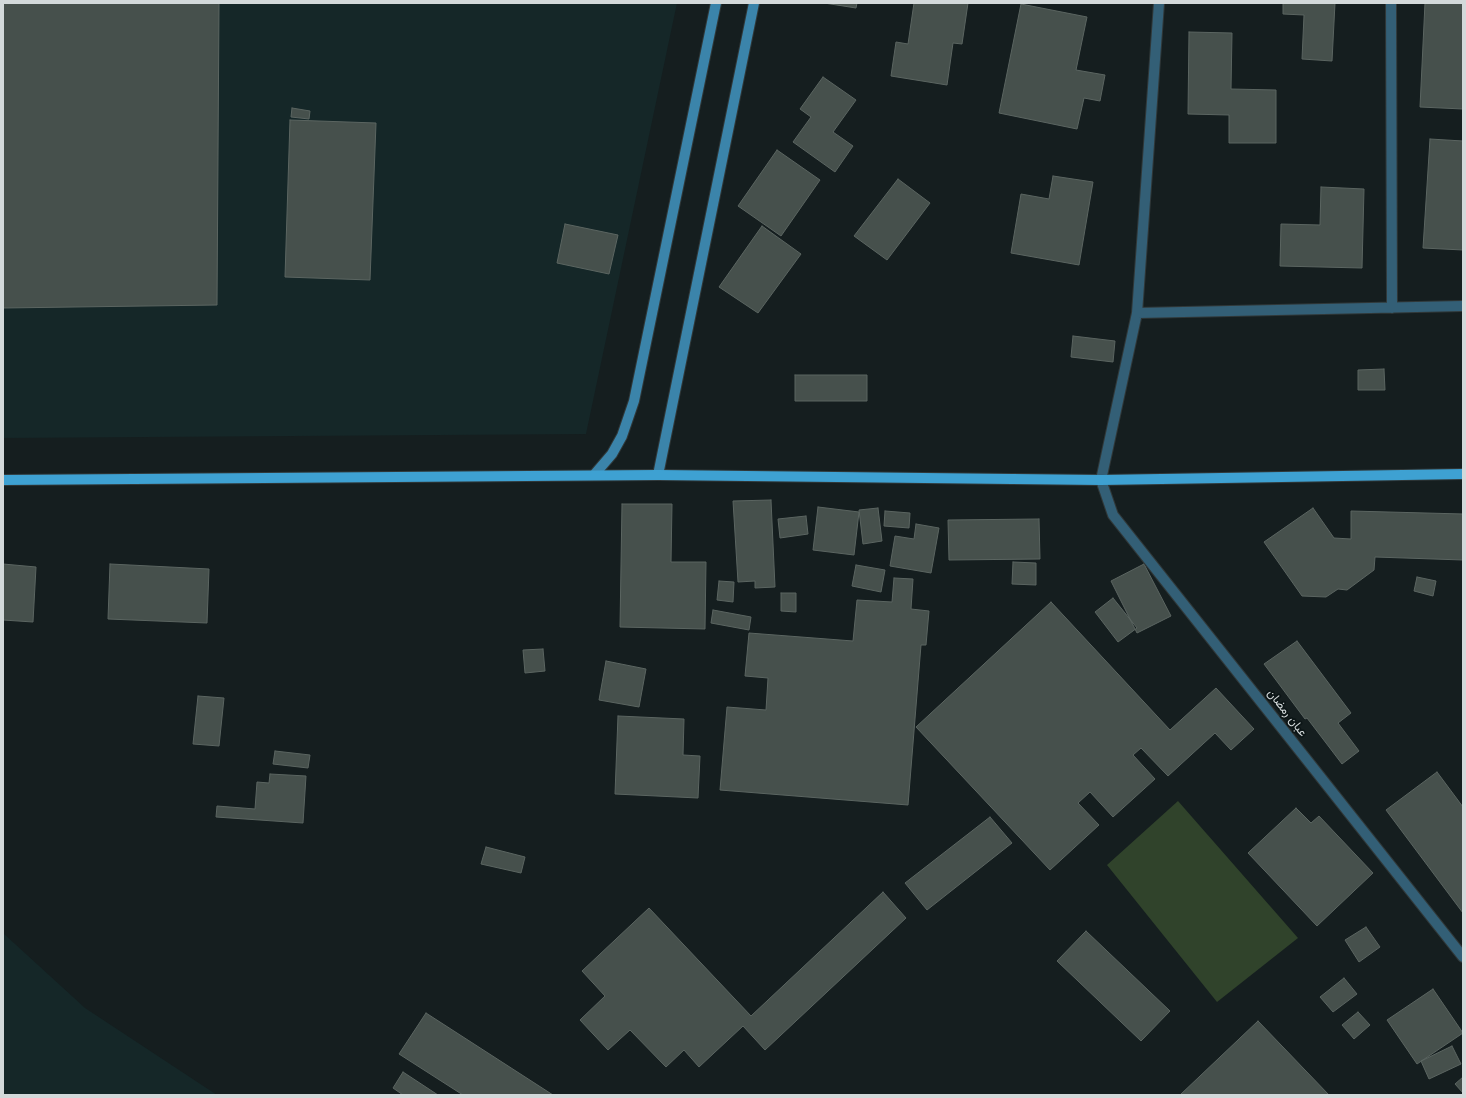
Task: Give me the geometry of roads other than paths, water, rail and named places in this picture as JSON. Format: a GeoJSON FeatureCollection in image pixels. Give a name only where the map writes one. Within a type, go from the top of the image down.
{"type":"FeatureCollection","features":[{"type":"Feature","properties":{"kind":"main road"},"geometry":{"type":"LineString","coordinates":[[594,475],[612,454],[622,436],[634,401],[716,3]]}},
{"type":"Feature","properties":{"kind":"main road"},"geometry":{"type":"LineString","coordinates":[[658,475],[754,3]]}},
{"type":"Feature","properties":{"kind":"main road"},"geometry":{"type":"LineString","coordinates":[[3,480],[594,475],[1101,480],[1463,474]]}},
{"type":"Feature","properties":{"kind":"street"},"geometry":{"type":"LineString","coordinates":[[1101,480],[1137,313],[1159,3]]}},
{"type":"Feature","properties":{"kind":"street"},"geometry":{"type":"LineString","coordinates":[[1391,3],[1392,308]]}},
{"type":"Feature","properties":{"kind":"street"},"geometry":{"type":"LineString","coordinates":[[1137,313],[1463,306]]}},
{"type":"Feature","properties":{"kind":"street","name":"عبان رمضان"},"geometry":{"type":"LineString","coordinates":[[1101,480],[1113,515],[1463,957]]}}]}
